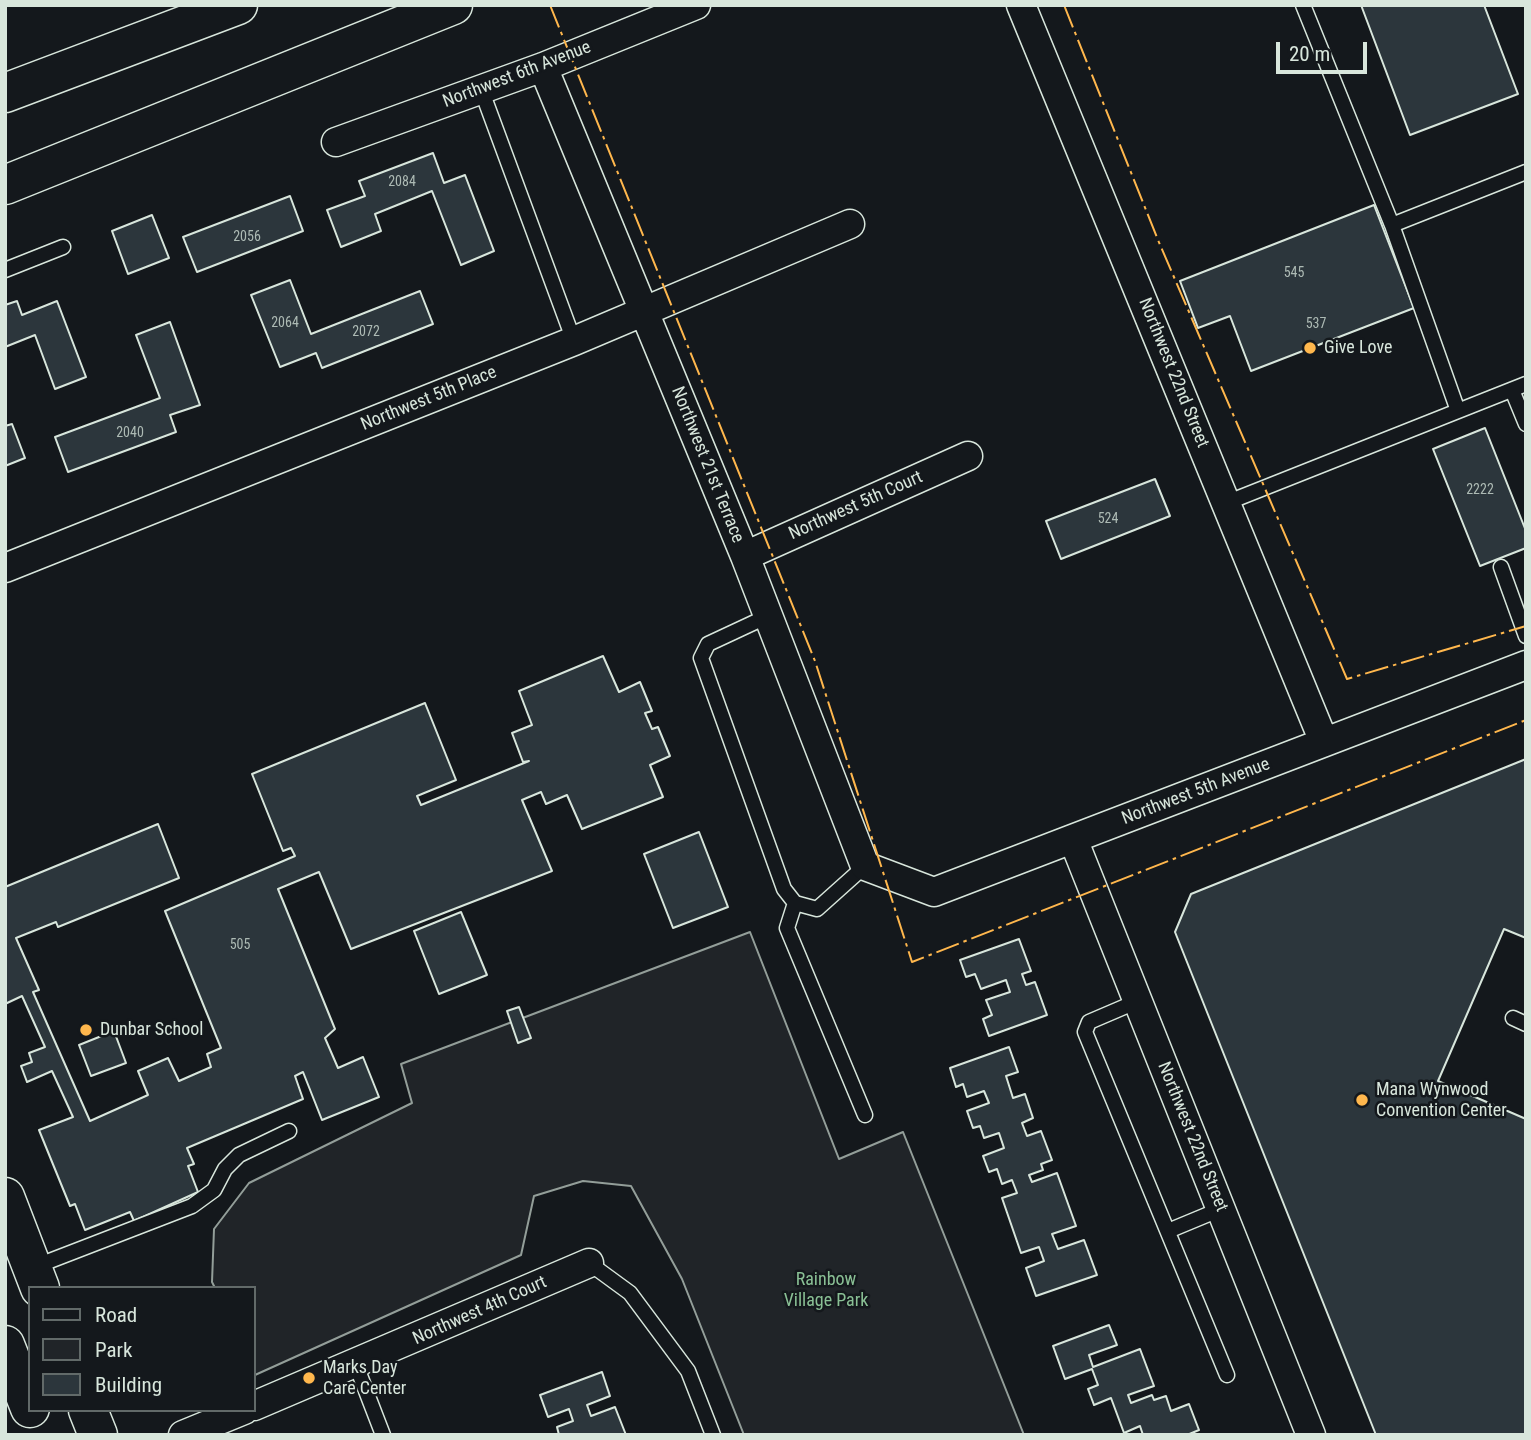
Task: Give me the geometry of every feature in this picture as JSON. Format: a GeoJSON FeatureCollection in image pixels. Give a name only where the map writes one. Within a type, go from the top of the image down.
{"type":"FeatureCollection","features":[{"type":"Feature","properties":{"kind":"main road"},"geometry":{"type":"LineString","coordinates":[[5,93],[238,5]]}},
{"type":"Feature","properties":{"kind":"main road"},"geometry":{"type":"LineString","coordinates":[[5,186],[453,5]]}},
{"type":"Feature","properties":{"kind":"main road"},"geometry":{"type":"LineString","coordinates":[[5,1197],[36,1278]]}},
{"type":"Feature","properties":{"kind":"main road"},"geometry":{"type":"LineString","coordinates":[[5,1345],[28,1404]]}},
{"type":"Feature","properties":{"kind":"main road"},"geometry":{"type":"LineString","coordinates":[[31,1412],[40,1435]]}},
{"type":"Feature","properties":{"kind":"main road"},"geometry":{"type":"LineString","coordinates":[[89,1412],[98,1435]]}},
{"type":"Feature","properties":{"kind":"street","name":"Northwest 6th Avenue"},"geometry":{"type":"LineString","coordinates":[[336,142],[543,67],[696,5]]}},
{"type":"Feature","properties":{"kind":"street","name":"Northwest 22nd Street"},"geometry":{"type":"LineString","coordinates":[[1021,5],[1324,742]]}},
{"type":"Feature","properties":{"kind":"street","name":"Northwest 21st Terrace"},"geometry":{"type":"LineString","coordinates":[[543,67],[745,556],[865,866]]}},
{"type":"Feature","properties":{"kind":"street","name":"Northwest 5th Place"},"geometry":{"type":"LineString","coordinates":[[5,568],[574,341],[643,309],[850,224]]}},
{"type":"Feature","properties":{"kind":"street","name":"Northwest 5th Court"},"geometry":{"type":"LineString","coordinates":[[745,556],[968,456]]}},
{"type":"Feature","properties":{"kind":"street","name":"Northwest 5th Avenue"},"geometry":{"type":"LineString","coordinates":[[865,866],[934,892],[1526,665]]}},
{"type":"Feature","properties":{"kind":"street","name":"Northwest 22nd Street"},"geometry":{"type":"LineString","coordinates":[[1073,839],[1311,1435]]}},
{"type":"Feature","properties":{"kind":"street","name":"Northwest 4th Court"},"geometry":{"type":"LineString","coordinates":[[256,1405],[356,1365],[589,1263]]}},
{"type":"Feature","properties":{"kind":"street"},"geometry":{"type":"LineString","coordinates":[[183,1435],[239,1412]]}},
{"type":"Feature","properties":{"kind":"lane"},"geometry":{"type":"LineString","coordinates":[[1303,5],[1392,225],[1458,411]]}},
{"type":"Feature","properties":{"kind":"lane"},"geometry":{"type":"LineString","coordinates":[[481,89],[574,341]]}},
{"type":"Feature","properties":{"kind":"lane"},"geometry":{"type":"LineString","coordinates":[[1392,225],[1526,173]]}},
{"type":"Feature","properties":{"kind":"lane"},"geometry":{"type":"LineString","coordinates":[[5,270],[64,247]]}},
{"type":"Feature","properties":{"kind":"lane"},"geometry":{"type":"LineString","coordinates":[[1226,503],[1526,384]]}},
{"type":"Feature","properties":{"kind":"lane"},"geometry":{"type":"LineString","coordinates":[[1511,390],[1526,424]]}},
{"type":"Feature","properties":{"kind":"lane"},"geometry":{"type":"LineString","coordinates":[[1501,567],[1526,636]]}},
{"type":"Feature","properties":{"kind":"lane"},"geometry":{"type":"LineString","coordinates":[[768,616],[708,644],[701,658],[784,889],[795,903],[817,909],[865,866]]}},
{"type":"Feature","properties":{"kind":"lane"},"geometry":{"type":"LineString","coordinates":[[795,903],[787,928],[865,1115]]}},
{"type":"Feature","properties":{"kind":"lane"},"geometry":{"type":"LineString","coordinates":[[1138,1001],[1089,1022],[1085,1032],[1227,1375]]}},
{"type":"Feature","properties":{"kind":"lane"},"geometry":{"type":"LineString","coordinates":[[36,1278],[192,1206],[214,1190],[225,1169],[239,1155],[289,1131]]}},
{"type":"Feature","properties":{"kind":"lane"},"geometry":{"type":"LineString","coordinates":[[1168,1231],[1221,1209]]}},
{"type":"Feature","properties":{"kind":"lane"},"geometry":{"type":"LineString","coordinates":[[589,1263],[630,1293],[688,1371],[713,1435]]}},
{"type":"Feature","properties":{"kind":"lane"},"geometry":{"type":"LineString","coordinates":[[356,1365],[383,1435]]}},
{"type":"Feature","properties":{"kind":"green space","name":"Rainbow Village Park"},"geometry":{"type":"Polygon","coordinates":[[[750,932],[839,1159],[903,1132],[1024,1435],[744,1435],[682,1279],[631,1186],[583,1181],[534,1196],[521,1255],[256,1375],[256,1286],[214,1286],[214,1229],[249,1183],[412,1103],[401,1064],[750,932]]]}},
{"type":"Feature","properties":{"kind":"building"},"geometry":{"type":"Polygon","coordinates":[[[1361,5],[1484,5],[1518,94],[1410,135],[1361,5]]]}},
{"type":"Feature","properties":{"kind":"building"},"geometry":{"type":"Polygon","coordinates":[[[433,153],[444,183],[465,175],[494,251],[461,265],[432,191],[375,214],[381,231],[341,247],[327,210],[365,196],[359,181],[433,153]]]}},
{"type":"Feature","properties":{"kind":"building"},"geometry":{"type":"Polygon","coordinates":[[[290,196],[303,231],[197,272],[183,237],[290,196]]]}},
{"type":"Feature","properties":{"kind":"building"},"geometry":{"type":"Polygon","coordinates":[[[1374,205],[1414,308],[1251,371],[1230,316],[1198,328],[1180,281],[1374,205]]]}},
{"type":"Feature","properties":{"kind":"building"},"geometry":{"type":"Polygon","coordinates":[[[152,215],[169,258],[128,274],[112,231],[152,215]]]}},
{"type":"Feature","properties":{"kind":"building"},"geometry":{"type":"Polygon","coordinates":[[[290,280],[311,334],[420,291],[433,324],[322,368],[316,353],[280,367],[251,295],[290,280]]]}},
{"type":"Feature","properties":{"kind":"building"},"geometry":{"type":"Polygon","coordinates":[[[17,301],[22,315],[57,301],[86,377],[55,389],[35,335],[5,347],[5,305],[17,301]]]}},
{"type":"Feature","properties":{"kind":"building"},"geometry":{"type":"Polygon","coordinates":[[[170,322],[200,405],[170,415],[176,432],[68,472],[55,437],[160,398],[136,335],[170,322]]]}},
{"type":"Feature","properties":{"kind":"building"},"geometry":{"type":"Polygon","coordinates":[[[12,424],[25,458],[5,466],[5,426],[12,424]]]}},
{"type":"Feature","properties":{"kind":"building"},"geometry":{"type":"Polygon","coordinates":[[[1485,428],[1526,531],[1526,548],[1480,566],[1433,449],[1485,428]]]}},
{"type":"Feature","properties":{"kind":"building"},"geometry":{"type":"Polygon","coordinates":[[[1155,479],[1170,516],[1061,559],[1046,521],[1155,479]]]}},
{"type":"Feature","properties":{"kind":"building"},"geometry":{"type":"Polygon","coordinates":[[[603,656],[619,692],[640,682],[652,711],[645,713],[652,729],[658,727],[670,756],[650,765],[663,797],[582,829],[567,795],[546,804],[541,792],[522,800],[552,871],[351,949],[319,872],[278,889],[335,1029],[325,1038],[338,1068],[363,1057],[379,1097],[322,1120],[303,1072],[295,1076],[303,1099],[187,1148],[194,1164],[188,1166],[198,1192],[134,1221],[130,1212],[85,1230],[75,1204],[70,1206],[39,1130],[73,1117],[52,1071],[27,1082],[21,1066],[32,1062],[29,1053],[45,1047],[22,996],[5,1004],[5,887],[158,824],[179,878],[58,927],[56,922],[16,938],[39,990],[33,992],[90,1121],[148,1095],[138,1071],[168,1058],[179,1081],[211,1067],[207,1054],[221,1048],[165,911],[295,856],[291,848],[283,851],[252,774],[425,703],[456,780],[417,796],[421,805],[529,761],[523,762],[512,733],[532,725],[519,691],[603,656]]]}},
{"type":"Feature","properties":{"kind":"building","name":"Mana Wynwood Convention Center"},"geometry":{"type":"Polygon","coordinates":[[[1526,759],[1526,938],[1504,929],[1438,1081],[1526,1119],[1526,1435],[1376,1435],[1175,932],[1191,894],[1526,759]]]}},
{"type":"Feature","properties":{"kind":"building"},"geometry":{"type":"Polygon","coordinates":[[[699,832],[728,907],[673,928],[644,854],[699,832]]]}},
{"type":"Feature","properties":{"kind":"building"},"geometry":{"type":"Polygon","coordinates":[[[461,912],[487,975],[439,994],[414,931],[461,912]]]}},
{"type":"Feature","properties":{"kind":"building"},"geometry":{"type":"Polygon","coordinates":[[[1019,939],[1031,971],[1022,974],[1026,985],[1035,982],[1047,1015],[989,1036],[983,1019],[992,1015],[986,1000],[1010,992],[1006,980],[981,989],[975,974],[966,977],[960,960],[1019,939]]]}},
{"type":"Feature","properties":{"kind":"building"},"geometry":{"type":"Polygon","coordinates":[[[519,1007],[531,1038],[518,1043],[507,1011],[519,1007]]]}},
{"type":"Feature","properties":{"kind":"building"},"geometry":{"type":"Polygon","coordinates":[[[114,1031],[126,1063],[91,1076],[79,1045],[114,1031]]]}},
{"type":"Feature","properties":{"kind":"building"},"geometry":{"type":"Polygon","coordinates":[[[1009,1047],[1018,1072],[1006,1076],[1013,1098],[1025,1094],[1033,1118],[1022,1123],[1027,1136],[1041,1131],[1052,1160],[1041,1164],[1043,1170],[1029,1175],[1032,1182],[1057,1173],[1076,1226],[1052,1234],[1058,1249],[1084,1240],[1097,1275],[1036,1296],[1026,1268],[1044,1261],[1039,1247],[1021,1253],[1002,1198],[1017,1193],[1012,1180],[1002,1184],[997,1169],[989,1172],[983,1156],[1004,1148],[999,1133],[984,1138],[980,1126],[973,1128],[967,1111],[989,1103],[984,1091],[967,1097],[963,1084],[956,1087],[950,1068],[1009,1047]]]}},
{"type":"Feature","properties":{"kind":"building"},"geometry":{"type":"Polygon","coordinates":[[[1109,1325],[1117,1345],[1089,1355],[1093,1367],[1140,1349],[1154,1386],[1128,1395],[1131,1403],[1152,1395],[1154,1400],[1166,1396],[1171,1411],[1189,1404],[1199,1430],[1187,1435],[1143,1435],[1140,1426],[1124,1433],[1111,1398],[1094,1405],[1088,1389],[1098,1385],[1092,1369],[1065,1379],[1053,1346],[1109,1325]]]}},
{"type":"Feature","properties":{"kind":"building"},"geometry":{"type":"Polygon","coordinates":[[[602,1372],[610,1396],[587,1405],[591,1416],[615,1407],[626,1435],[559,1435],[557,1427],[573,1421],[569,1409],[548,1417],[540,1395],[602,1372]]]}},
{"type":"Feature","properties":{"kind":"power"},"geometry":{"type":"LineString","coordinates":[[550,5],[815,661],[912,962],[1526,720]]}},
{"type":"Feature","properties":{"kind":"power"},"geometry":{"type":"LineString","coordinates":[[1064,5],[1158,240],[1347,679],[1526,626]]}},
{"type":"Feature","properties":{"kind":"place","name":"Give Love"},"geometry":{"type":"Point","coordinates":[1310,348]}},
{"type":"Feature","properties":{"kind":"place","name":"Dunbar School"},"geometry":{"type":"Point","coordinates":[86,1030]}},
{"type":"Feature","properties":{"kind":"place","name":"Mana Wynwood Convention Center"},"geometry":{"type":"Point","coordinates":[1362,1100]}},
{"type":"Feature","properties":{"kind":"place","name":"Marks Day Care Center"},"geometry":{"type":"Point","coordinates":[309,1378]}}]}
